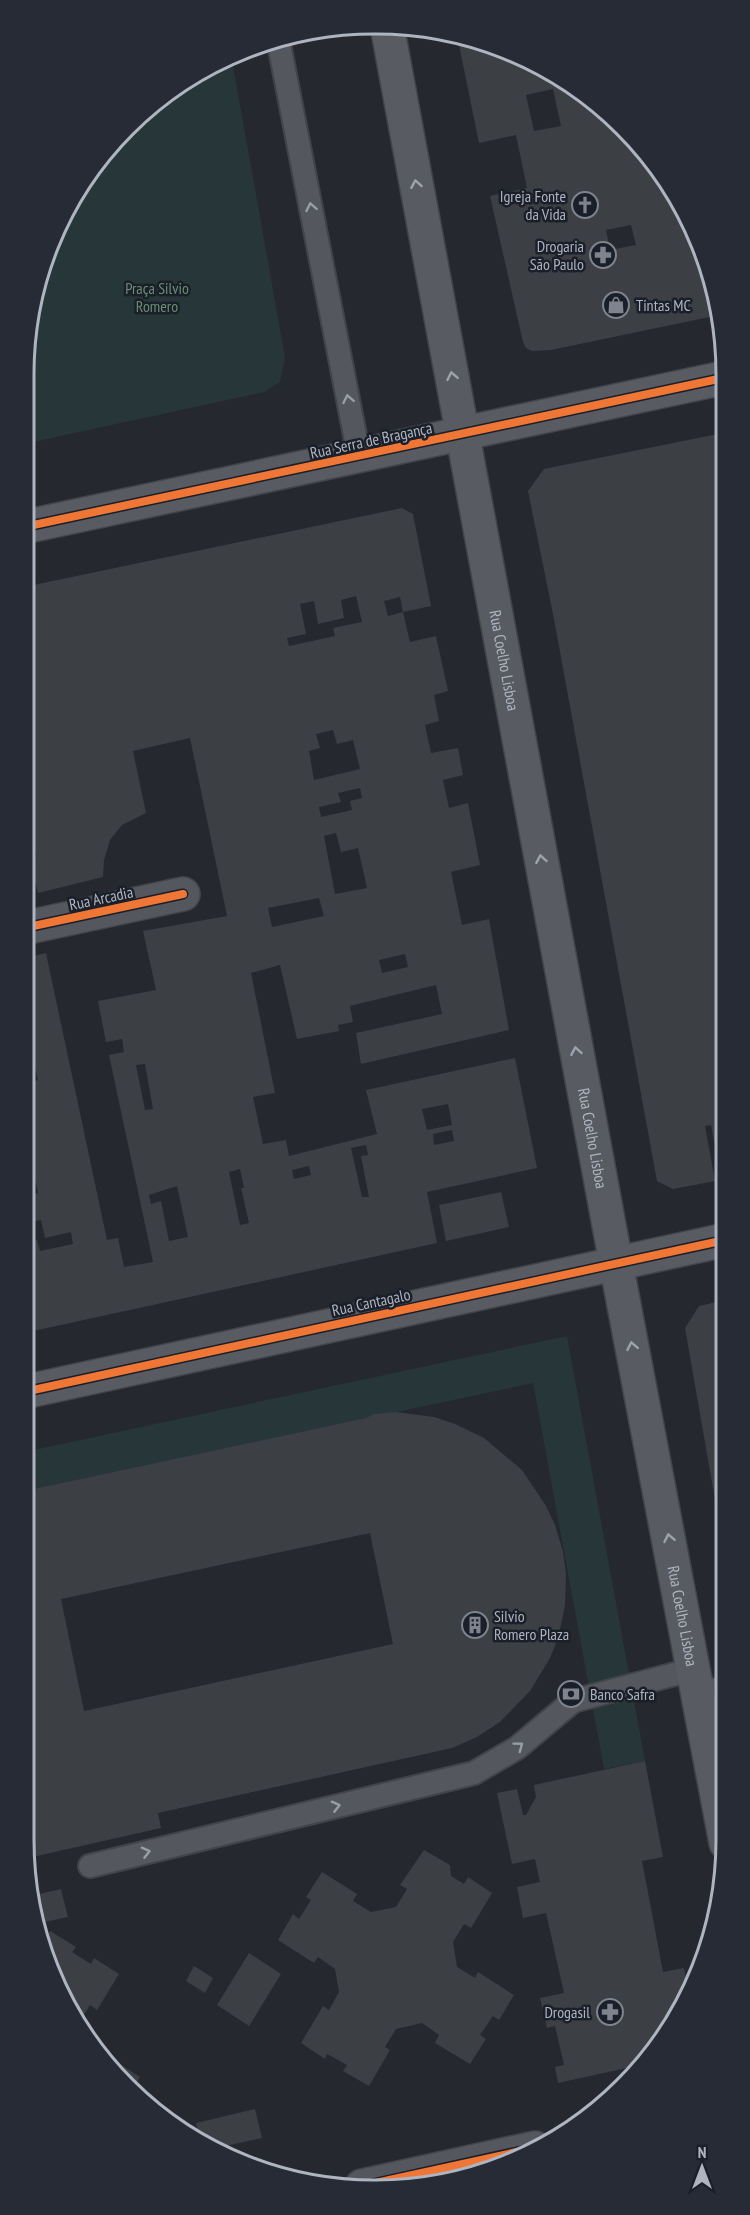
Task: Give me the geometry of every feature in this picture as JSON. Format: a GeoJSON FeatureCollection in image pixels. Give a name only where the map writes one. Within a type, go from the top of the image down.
{"type":"FeatureCollection","features":[{"type":"Feature","properties":{"kind":"main road"},"geometry":{"type":"LineString","coordinates":[[389,35],[462,434]]}},
{"type":"Feature","properties":{"kind":"main road","name":"Rua Serra de Bragança"},"geometry":{"type":"LineString","coordinates":[[34,525],[716,380]]}},
{"type":"Feature","properties":{"kind":"main road","name":"Rua Coelho Lisboa"},"geometry":{"type":"LineString","coordinates":[[462,434],[615,1263],[706,1687],[716,1765]]}},
{"type":"Feature","properties":{"kind":"main road","name":"Rua Cantagalo"},"geometry":{"type":"LineString","coordinates":[[34,1390],[716,1241]]}},
{"type":"Feature","properties":{"kind":"street","name":"Rua Arcadia"},"geometry":{"type":"LineString","coordinates":[[34,926],[183,894]]}},
{"type":"Feature","properties":{"kind":"street"},"geometry":{"type":"LineString","coordinates":[[389,2180],[507,2154]]}},
{"type":"Feature","properties":{"kind":"lane"},"geometry":{"type":"LineString","coordinates":[[280,48],[359,456]]}},
{"type":"Feature","properties":{"kind":"lane"},"geometry":{"type":"LineString","coordinates":[[90,1866],[474,1773],[518,1748],[573,1701],[706,1687]]}},
{"type":"Feature","properties":{"kind":"green space","name":"Praça Silvio Romero"},"geometry":{"type":"Polygon","coordinates":[[[233,66],[285,357],[280,382],[264,392],[34,442],[35,353],[41,309],[60,245],[80,205],[119,150],[150,119],[186,92],[233,66]]]}},
{"type":"Feature","properties":{"kind":"green space"},"geometry":{"type":"Polygon","coordinates":[[[567,1336],[645,1761],[604,1769],[533,1383],[34,1489],[34,1450],[567,1336]]]}},
{"type":"Feature","properties":{"kind":"building"},"geometry":{"type":"Polygon","coordinates":[[[459,45],[505,60],[545,80],[600,119],[631,150],[670,205],[690,245],[704,287],[710,317],[551,350],[532,351],[526,348],[490,196],[527,188],[516,135],[479,143],[459,45]],[[553,89],[526,95],[534,131],[561,126],[553,89]],[[631,225],[606,230],[610,250],[636,245],[631,225]]]}},
{"type":"Feature","properties":{"kind":"building"},"geometry":{"type":"Polygon","coordinates":[[[716,434],[716,1152],[711,1125],[705,1126],[715,1181],[673,1189],[657,1181],[554,619],[528,491],[544,469],[716,434]]]}},
{"type":"Feature","properties":{"kind":"building"},"geometry":{"type":"Polygon","coordinates":[[[402,508],[413,514],[431,606],[403,612],[410,642],[436,636],[448,691],[434,695],[439,721],[425,725],[431,753],[458,748],[463,775],[443,780],[449,808],[468,803],[480,865],[451,872],[462,925],[489,919],[509,1030],[361,1064],[356,1033],[442,1014],[436,985],[350,1006],[353,1022],[338,1025],[339,1031],[297,1039],[280,965],[251,973],[275,1093],[253,1097],[263,1144],[286,1140],[289,1156],[377,1134],[366,1090],[515,1058],[537,1168],[427,1192],[437,1243],[34,1331],[34,1241],[37,1240],[40,1251],[73,1244],[71,1232],[45,1238],[41,1220],[34,1221],[34,1194],[38,1193],[34,1174],[34,1081],[38,1080],[34,1063],[34,956],[46,953],[107,1240],[118,1238],[124,1267],[153,1262],[109,1055],[124,1052],[122,1039],[106,1042],[98,1001],[156,990],[143,931],[227,916],[190,738],[133,751],[146,813],[122,825],[110,840],[104,860],[103,877],[38,893],[34,877],[34,857],[36,856],[34,847],[34,585],[402,508]],[[356,596],[341,600],[344,618],[318,624],[314,601],[300,604],[306,634],[287,638],[289,646],[335,636],[333,628],[362,622],[356,596]],[[400,597],[384,601],[388,616],[403,612],[400,597]],[[333,730],[316,734],[320,748],[309,751],[314,780],[360,769],[353,740],[337,744],[333,730]],[[360,788],[338,793],[341,802],[319,807],[321,817],[352,810],[350,801],[362,798],[360,788]],[[336,833],[324,836],[335,894],[367,888],[358,848],[341,852],[336,833]],[[319,898],[268,908],[272,927],[324,916],[319,898]],[[405,954],[379,960],[382,973],[408,967],[405,954]],[[145,1064],[136,1065],[145,1110],[153,1109],[145,1064]],[[448,1104],[422,1109],[427,1130],[452,1125],[448,1104]],[[452,1130],[433,1134],[434,1145],[454,1141],[452,1130]],[[366,1145],[351,1148],[362,1197],[369,1197],[361,1156],[368,1155],[366,1145]],[[309,1166],[292,1170],[294,1179],[311,1175],[309,1166]],[[240,1169],[229,1172],[240,1225],[249,1223],[241,1188],[244,1188],[240,1169]],[[177,1186],[149,1195],[151,1204],[161,1201],[169,1241],[188,1237],[177,1186]]]}},
{"type":"Feature","properties":{"kind":"building"},"geometry":{"type":"Polygon","coordinates":[[[501,1192],[509,1227],[446,1241],[439,1205],[501,1192]]]}},
{"type":"Feature","properties":{"kind":"building"},"geometry":{"type":"Polygon","coordinates":[[[716,1302],[716,1505],[685,1328],[699,1306],[716,1302]]]}},
{"type":"Feature","properties":{"kind":"building","name":"Silvio Romero Plaza"},"geometry":{"type":"Polygon","coordinates":[[[396,1412],[434,1417],[484,1438],[522,1470],[546,1506],[555,1525],[563,1552],[566,1574],[565,1606],[558,1638],[550,1658],[530,1691],[500,1722],[477,1737],[452,1748],[158,1813],[161,1828],[35,1856],[34,1489],[366,1418],[374,1414],[396,1412]],[[370,1533],[61,1599],[84,1711],[393,1644],[370,1533]]]}},
{"type":"Feature","properties":{"kind":"building"},"geometry":{"type":"Polygon","coordinates":[[[645,1761],[663,1857],[642,1861],[663,1972],[684,1968],[686,1978],[658,2029],[629,2068],[558,2083],[555,2067],[564,2065],[555,2026],[547,2028],[540,1998],[564,1993],[546,1913],[523,1918],[517,1887],[540,1882],[535,1859],[512,1864],[497,1793],[517,1789],[523,1815],[526,1815],[536,1797],[534,1785],[645,1761]]]}},
{"type":"Feature","properties":{"kind":"building"},"geometry":{"type":"Polygon","coordinates":[[[424,1850],[450,1865],[451,1876],[464,1884],[468,1877],[492,1893],[471,1928],[464,1924],[453,1942],[457,1967],[475,1978],[478,1972],[514,1995],[499,2020],[493,2016],[480,2035],[486,2039],[470,2064],[435,2043],[439,2035],[422,2023],[396,2029],[385,2047],[390,2050],[369,2086],[343,2071],[347,2065],[327,2054],[325,2059],[301,2043],[323,2006],[329,2010],[339,1992],[335,1969],[318,1957],[314,1963],[278,1940],[293,1914],[299,1919],[311,1900],[306,1897],[322,1872],[357,1894],[353,1901],[371,1912],[396,1907],[407,1889],[400,1885],[424,1850]]]}},
{"type":"Feature","properties":{"kind":"building"},"geometry":{"type":"Polygon","coordinates":[[[61,1889],[68,1917],[45,1922],[39,1894],[61,1889]]]}},
{"type":"Feature","properties":{"kind":"building"},"geometry":{"type":"Polygon","coordinates":[[[50,1931],[76,1947],[72,1952],[91,1964],[94,1958],[119,1974],[97,2010],[90,2005],[83,2015],[60,1970],[48,1934],[50,1931]]]}},
{"type":"Feature","properties":{"kind":"building"},"geometry":{"type":"Polygon","coordinates":[[[249,1953],[281,1974],[249,2026],[217,2005],[249,1953]]]}},
{"type":"Feature","properties":{"kind":"building"},"geometry":{"type":"Polygon","coordinates":[[[194,1966],[213,1978],[205,1993],[186,1981],[194,1966]]]}},
{"type":"Feature","properties":{"kind":"building"},"geometry":{"type":"Polygon","coordinates":[[[117,2062],[140,2077],[136,2083],[117,2062]]]}},
{"type":"Feature","properties":{"kind":"building"},"geometry":{"type":"Polygon","coordinates":[[[255,2109],[262,2138],[226,2146],[198,2130],[196,2123],[255,2109]]]}},
{"type":"Feature","properties":{"kind":"cycle path"},"geometry":{"type":"LineString","coordinates":[[34,525],[716,379]]}},
{"type":"Feature","properties":{"kind":"cycle path"},"geometry":{"type":"LineString","coordinates":[[34,926],[183,894]]}},
{"type":"Feature","properties":{"kind":"cycle path"},"geometry":{"type":"LineString","coordinates":[[34,1390],[716,1242]]}},
{"type":"Feature","properties":{"kind":"cycle path"},"geometry":{"type":"LineString","coordinates":[[389,2180],[507,2154]]}},
{"type":"Feature","properties":{"kind":"place","name":"Igreja Fonte da Vida"},"geometry":{"type":"Point","coordinates":[585,205]}},
{"type":"Feature","properties":{"kind":"place","name":"Drogaria São Paulo"},"geometry":{"type":"Point","coordinates":[603,255]}},
{"type":"Feature","properties":{"kind":"place","name":"Tintas MC"},"geometry":{"type":"Point","coordinates":[616,305]}},
{"type":"Feature","properties":{"kind":"place","name":"Silvio Romero Plaza"},"geometry":{"type":"Point","coordinates":[475,1625]}},
{"type":"Feature","properties":{"kind":"place","name":"Banco Safra"},"geometry":{"type":"Point","coordinates":[571,1694]}},
{"type":"Feature","properties":{"kind":"place","name":"Drogasil"},"geometry":{"type":"Point","coordinates":[610,2012]}}]}
